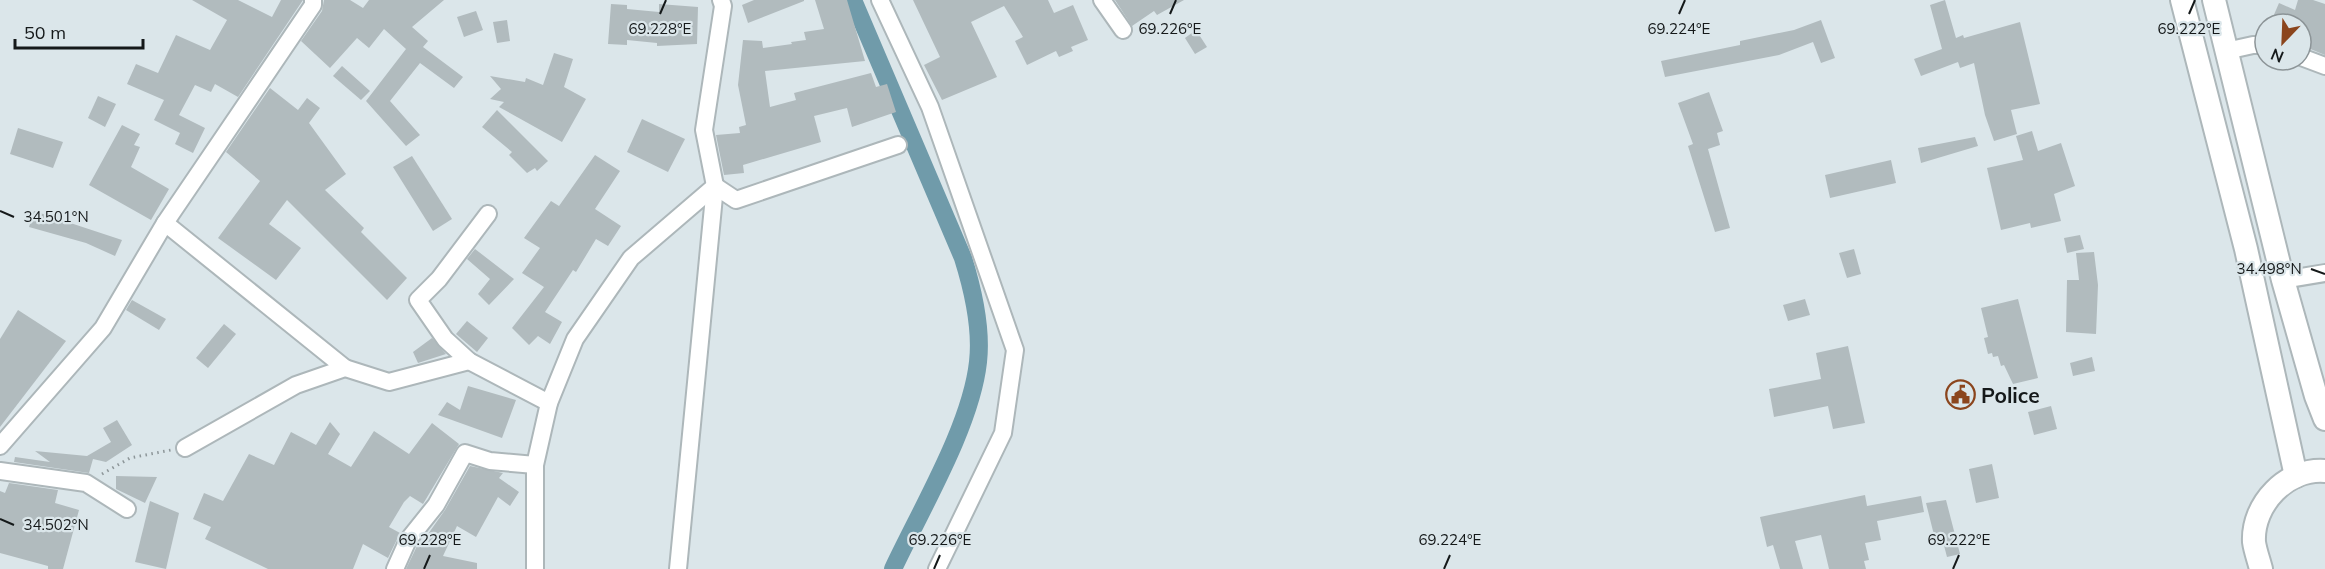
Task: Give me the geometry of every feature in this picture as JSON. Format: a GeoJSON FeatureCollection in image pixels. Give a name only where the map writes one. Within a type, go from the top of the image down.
{"type":"FeatureCollection","features":[{"type":"Feature","properties":{"kind":"main road"},"geometry":{"type":"LineString","coordinates":[[2182,0],[2246,249],[2295,476]]}},
{"type":"Feature","properties":{"kind":"main road"},"geometry":{"type":"LineString","coordinates":[[2214,0],[2283,280],[2316,396],[2325,419]]}},
{"type":"Feature","properties":{"kind":"main road"},"geometry":{"type":"LineString","coordinates":[[2259,569],[2254,541],[2258,514],[2273,491],[2295,476],[2325,471]]}},
{"type":"Feature","properties":{"kind":"street"},"geometry":{"type":"LineString","coordinates":[[0,446],[103,328],[165,223],[307,14],[314,0]]}},
{"type":"Feature","properties":{"kind":"street"},"geometry":{"type":"LineString","coordinates":[[678,569],[714,186],[704,130],[723,6],[721,0]]}},
{"type":"Feature","properties":{"kind":"street"},"geometry":{"type":"LineString","coordinates":[[880,0],[930,107],[1015,350],[1003,432],[937,569]]}},
{"type":"Feature","properties":{"kind":"street"},"geometry":{"type":"LineString","coordinates":[[1102,0],[1123,30]]}},
{"type":"Feature","properties":{"kind":"street"},"geometry":{"type":"LineString","coordinates":[[2226,51],[2253,45]]}},
{"type":"Feature","properties":{"kind":"street"},"geometry":{"type":"LineString","coordinates":[[714,186],[736,200],[898,145]]}},
{"type":"Feature","properties":{"kind":"street"},"geometry":{"type":"LineString","coordinates":[[535,569],[535,465],[549,403],[575,339],[631,258],[714,186]]}},
{"type":"Feature","properties":{"kind":"street"},"geometry":{"type":"LineString","coordinates":[[488,214],[439,279],[418,300],[445,339],[469,361],[549,403]]}},
{"type":"Feature","properties":{"kind":"street"},"geometry":{"type":"LineString","coordinates":[[165,223],[345,368],[389,382],[469,361]]}},
{"type":"Feature","properties":{"kind":"street"},"geometry":{"type":"LineString","coordinates":[[2283,280],[2325,273]]}},
{"type":"Feature","properties":{"kind":"street"},"geometry":{"type":"LineString","coordinates":[[185,448],[296,385],[345,368]]}},
{"type":"Feature","properties":{"kind":"street"},"geometry":{"type":"LineString","coordinates":[[395,569],[408,540],[435,506],[465,453],[490,461],[535,465]]}},
{"type":"Feature","properties":{"kind":"street"},"geometry":{"type":"LineString","coordinates":[[0,471],[86,483],[127,509]]}},
{"type":"Feature","properties":{"kind":"path"},"geometry":{"type":"LineString","coordinates":[[86,483],[130,458],[185,448]]}},
{"type":"Feature","properties":{"kind":"building"},"geometry":{"type":"Polygon","coordinates":[[[192,0],[238,0],[272,17],[281,0],[303,0],[238,97],[215,84],[211,92],[195,85],[179,115],[205,128],[193,153],[175,144],[180,133],[154,120],[164,100],[127,84],[136,64],[158,73],[176,35],[210,50],[227,20],[192,0]]]}},
{"type":"Feature","properties":{"kind":"building"},"geometry":{"type":"Polygon","coordinates":[[[324,0],[350,0],[363,8],[369,0],[444,0],[412,27],[428,41],[423,47],[463,77],[454,88],[420,63],[390,101],[420,135],[406,146],[366,101],[406,49],[384,29],[369,48],[357,38],[330,68],[301,41],[322,11],[324,0]]]}},
{"type":"Feature","properties":{"kind":"building"},"geometry":{"type":"Polygon","coordinates":[[[754,0],[804,1],[748,23],[742,5],[754,0]]]}},
{"type":"Feature","properties":{"kind":"building"},"geometry":{"type":"Polygon","coordinates":[[[815,0],[847,0],[865,61],[765,71],[770,107],[796,100],[794,93],[871,73],[876,87],[887,84],[896,112],[852,127],[847,108],[814,116],[821,142],[743,165],[744,173],[724,175],[716,135],[740,133],[739,127],[746,125],[738,85],[743,40],[762,41],[763,48],[806,40],[804,32],[824,29],[815,0]]]}},
{"type":"Feature","properties":{"kind":"building"},"geometry":{"type":"Polygon","coordinates":[[[913,0],[1048,0],[1054,13],[1073,5],[1088,40],[1071,47],[1073,51],[1059,57],[1056,51],[1027,65],[1015,41],[1023,37],[1004,6],[971,22],[997,77],[942,100],[924,65],[940,57],[913,0]]]}},
{"type":"Feature","properties":{"kind":"building"},"geometry":{"type":"Polygon","coordinates":[[[1115,0],[1184,0],[1157,15],[1154,11],[1132,26],[1115,0]]]}},
{"type":"Feature","properties":{"kind":"building"},"geometry":{"type":"Polygon","coordinates":[[[1945,0],[1956,38],[1963,35],[1964,38],[2020,22],[2040,104],[2011,110],[2017,134],[1994,141],[1985,115],[1974,63],[1960,68],[1958,62],[1921,76],[1914,59],[1942,49],[1930,5],[1945,0]]]}},
{"type":"Feature","properties":{"kind":"building"},"geometry":{"type":"Polygon","coordinates":[[[2298,0],[2313,0],[2325,4],[2325,55],[2313,50],[2313,12],[2275,12],[2279,3],[2295,10],[2298,0]]]}},
{"type":"Feature","properties":{"kind":"building"},"geometry":{"type":"Polygon","coordinates":[[[611,4],[627,5],[627,9],[659,12],[659,4],[698,7],[697,44],[657,46],[657,43],[627,40],[627,45],[608,44],[611,4]]]}},
{"type":"Feature","properties":{"kind":"building"},"geometry":{"type":"Polygon","coordinates":[[[476,11],[483,30],[464,37],[457,17],[476,11]]]}},
{"type":"Feature","properties":{"kind":"building"},"geometry":{"type":"Polygon","coordinates":[[[507,20],[510,41],[497,43],[493,22],[507,20]]]}},
{"type":"Feature","properties":{"kind":"building"},"geometry":{"type":"Polygon","coordinates":[[[1821,20],[1835,58],[1821,63],[1813,42],[1779,55],[1665,77],[1661,61],[1740,45],[1740,41],[1794,30],[1821,20]]]}},
{"type":"Feature","properties":{"kind":"building"},"geometry":{"type":"Polygon","coordinates":[[[1196,30],[1207,47],[1195,54],[1185,38],[1196,30]]]}},
{"type":"Feature","properties":{"kind":"building"},"geometry":{"type":"Polygon","coordinates":[[[554,53],[573,59],[564,87],[586,99],[562,142],[499,107],[504,102],[490,99],[501,89],[490,76],[525,82],[526,78],[543,85],[554,53]]]}},
{"type":"Feature","properties":{"kind":"building"},"geometry":{"type":"Polygon","coordinates":[[[342,66],[370,91],[361,100],[333,76],[342,66]]]}},
{"type":"Feature","properties":{"kind":"building"},"geometry":{"type":"Polygon","coordinates":[[[270,88],[298,110],[307,98],[320,108],[309,123],[346,174],[325,190],[364,228],[361,232],[407,278],[387,300],[287,200],[269,224],[301,248],[276,280],[218,238],[260,181],[226,152],[270,88]]]}},
{"type":"Feature","properties":{"kind":"building"},"geometry":{"type":"Polygon","coordinates":[[[1709,92],[1723,131],[1717,133],[1720,145],[1708,149],[1730,228],[1715,232],[1688,146],[1693,144],[1678,103],[1709,92]]]}},
{"type":"Feature","properties":{"kind":"building"},"geometry":{"type":"Polygon","coordinates":[[[98,96],[116,104],[105,127],[88,118],[98,96]]]}},
{"type":"Feature","properties":{"kind":"building"},"geometry":{"type":"Polygon","coordinates":[[[497,110],[548,161],[537,171],[535,168],[527,173],[509,155],[512,152],[482,127],[497,110]]]}},
{"type":"Feature","properties":{"kind":"building"},"geometry":{"type":"Polygon","coordinates":[[[642,119],[685,139],[668,172],[627,152],[642,119]]]}},
{"type":"Feature","properties":{"kind":"building"},"geometry":{"type":"Polygon","coordinates":[[[122,125],[140,134],[134,145],[140,147],[131,167],[169,189],[151,220],[89,185],[122,125]]]}},
{"type":"Feature","properties":{"kind":"building"},"geometry":{"type":"Polygon","coordinates":[[[18,128],[63,142],[53,168],[10,154],[18,128]]]}},
{"type":"Feature","properties":{"kind":"building"},"geometry":{"type":"Polygon","coordinates":[[[2032,131],[2038,151],[2061,143],[2075,186],[2054,194],[2061,221],[2031,228],[2030,223],[2001,230],[1987,168],[2023,160],[2016,136],[2032,131]]]}},
{"type":"Feature","properties":{"kind":"building"},"geometry":{"type":"Polygon","coordinates":[[[1975,137],[1978,146],[1921,163],[1918,148],[1975,137]]]}},
{"type":"Feature","properties":{"kind":"building"},"geometry":{"type":"Polygon","coordinates":[[[595,155],[620,171],[595,209],[621,226],[608,246],[596,239],[576,272],[573,270],[545,312],[562,322],[550,344],[538,336],[529,345],[512,328],[544,287],[522,273],[540,248],[524,238],[551,201],[559,206],[595,155]]]}},
{"type":"Feature","properties":{"kind":"building"},"geometry":{"type":"Polygon","coordinates":[[[412,156],[452,219],[433,231],[393,167],[412,156]]]}},
{"type":"Feature","properties":{"kind":"building"},"geometry":{"type":"Polygon","coordinates":[[[1891,160],[1896,183],[1830,198],[1825,175],[1891,160]]]}},
{"type":"Feature","properties":{"kind":"building"},"geometry":{"type":"Polygon","coordinates":[[[34,211],[122,240],[115,256],[86,243],[29,227],[34,211]]]}},
{"type":"Feature","properties":{"kind":"building"},"geometry":{"type":"Polygon","coordinates":[[[2080,235],[2084,249],[2067,253],[2064,238],[2080,235]]]}},
{"type":"Feature","properties":{"kind":"building"},"geometry":{"type":"Polygon","coordinates":[[[475,249],[514,279],[489,305],[478,294],[490,279],[467,259],[475,249]]]}},
{"type":"Feature","properties":{"kind":"building"},"geometry":{"type":"Polygon","coordinates":[[[1854,249],[1861,274],[1847,278],[1839,253],[1854,249]]]}},
{"type":"Feature","properties":{"kind":"building"},"geometry":{"type":"Polygon","coordinates":[[[2094,252],[2098,285],[2096,334],[2066,332],[2067,280],[2079,280],[2076,253],[2094,252]]]}},
{"type":"Feature","properties":{"kind":"building"},"geometry":{"type":"Polygon","coordinates":[[[1805,299],[1810,315],[1788,321],[1783,305],[1805,299]]]}},
{"type":"Feature","properties":{"kind":"building"},"geometry":{"type":"Polygon","coordinates":[[[2018,299],[2038,378],[2013,384],[2004,365],[2001,366],[1998,356],[1993,357],[1992,353],[1988,354],[1984,338],[1988,337],[1981,308],[2018,299]]]}},
{"type":"Feature","properties":{"kind":"building"},"geometry":{"type":"Polygon","coordinates":[[[132,300],[166,319],[159,330],[126,310],[132,300]]]}},
{"type":"Feature","properties":{"kind":"building"},"geometry":{"type":"Polygon","coordinates":[[[18,310],[66,341],[0,427],[0,339],[18,310]]]}},
{"type":"Feature","properties":{"kind":"building"},"geometry":{"type":"Polygon","coordinates":[[[467,321],[488,338],[477,352],[456,334],[467,321]]]}},
{"type":"Feature","properties":{"kind":"building"},"geometry":{"type":"Polygon","coordinates":[[[224,324],[236,334],[208,368],[196,358],[224,324]]]}},
{"type":"Feature","properties":{"kind":"building"},"geometry":{"type":"Polygon","coordinates":[[[432,338],[446,354],[418,363],[413,352],[432,338]]]}},
{"type":"Feature","properties":{"kind":"building"},"geometry":{"type":"Polygon","coordinates":[[[1848,346],[1865,423],[1833,429],[1828,406],[1774,417],[1769,389],[1821,379],[1816,353],[1848,346]]]}},
{"type":"Feature","properties":{"kind":"building"},"geometry":{"type":"Polygon","coordinates":[[[2092,357],[2095,371],[2073,376],[2070,363],[2092,357]]]}},
{"type":"Feature","properties":{"kind":"building"},"geometry":{"type":"Polygon","coordinates":[[[468,386],[516,400],[502,438],[438,415],[447,402],[460,410],[468,386]]]}},
{"type":"Feature","properties":{"kind":"building"},"geometry":{"type":"Polygon","coordinates":[[[2051,406],[2057,429],[2034,435],[2028,412],[2051,406]]]}},
{"type":"Feature","properties":{"kind":"building"},"geometry":{"type":"Polygon","coordinates":[[[117,420],[132,445],[106,462],[93,459],[89,473],[14,462],[15,457],[50,462],[35,451],[87,456],[111,442],[103,428],[117,420]]]}},
{"type":"Feature","properties":{"kind":"building"},"geometry":{"type":"Polygon","coordinates":[[[330,422],[340,434],[328,454],[351,467],[374,431],[409,454],[432,423],[459,444],[423,504],[410,496],[404,502],[389,527],[400,533],[388,558],[363,544],[353,569],[268,569],[205,539],[211,527],[193,519],[204,493],[223,501],[249,454],[274,465],[291,432],[316,445],[330,422]]]}},
{"type":"Feature","properties":{"kind":"building"},"geometry":{"type":"Polygon","coordinates":[[[1992,464],[1999,498],[1976,503],[1969,469],[1992,464]]]}},
{"type":"Feature","properties":{"kind":"building"},"geometry":{"type":"Polygon","coordinates":[[[470,466],[503,473],[499,478],[519,492],[510,506],[498,497],[476,537],[457,526],[443,556],[477,563],[477,569],[406,569],[417,546],[421,544],[445,510],[470,466]]]}},
{"type":"Feature","properties":{"kind":"building"},"geometry":{"type":"Polygon","coordinates":[[[116,476],[157,477],[145,503],[116,489],[116,476]]]}},
{"type":"Feature","properties":{"kind":"building"},"geometry":{"type":"Polygon","coordinates":[[[9,483],[58,490],[55,503],[79,510],[63,569],[48,569],[48,566],[0,553],[0,491],[5,493],[9,483]]]}},
{"type":"Feature","properties":{"kind":"building"},"geometry":{"type":"Polygon","coordinates":[[[1865,495],[1867,506],[1921,496],[1924,512],[1877,521],[1881,540],[1865,543],[1869,560],[1864,561],[1866,569],[1829,569],[1821,535],[1795,541],[1803,569],[1780,569],[1773,545],[1767,547],[1760,517],[1865,495]]]}},
{"type":"Feature","properties":{"kind":"building"},"geometry":{"type":"Polygon","coordinates":[[[1946,500],[1960,554],[1947,557],[1941,534],[1934,535],[1926,503],[1946,500]]]}},
{"type":"Feature","properties":{"kind":"building"},"geometry":{"type":"Polygon","coordinates":[[[150,501],[179,513],[166,569],[135,562],[150,501]]]}},
{"type":"Feature","properties":{"kind":"waterway"},"geometry":{"type":"LineString","coordinates":[[853,0],[963,258],[973,296],[979,335],[978,362],[966,413],[943,467],[893,569]]}},
{"type":"Feature","properties":{"kind":"place","name":"Police"},"geometry":{"type":"Point","coordinates":[1960,395]}}]}
